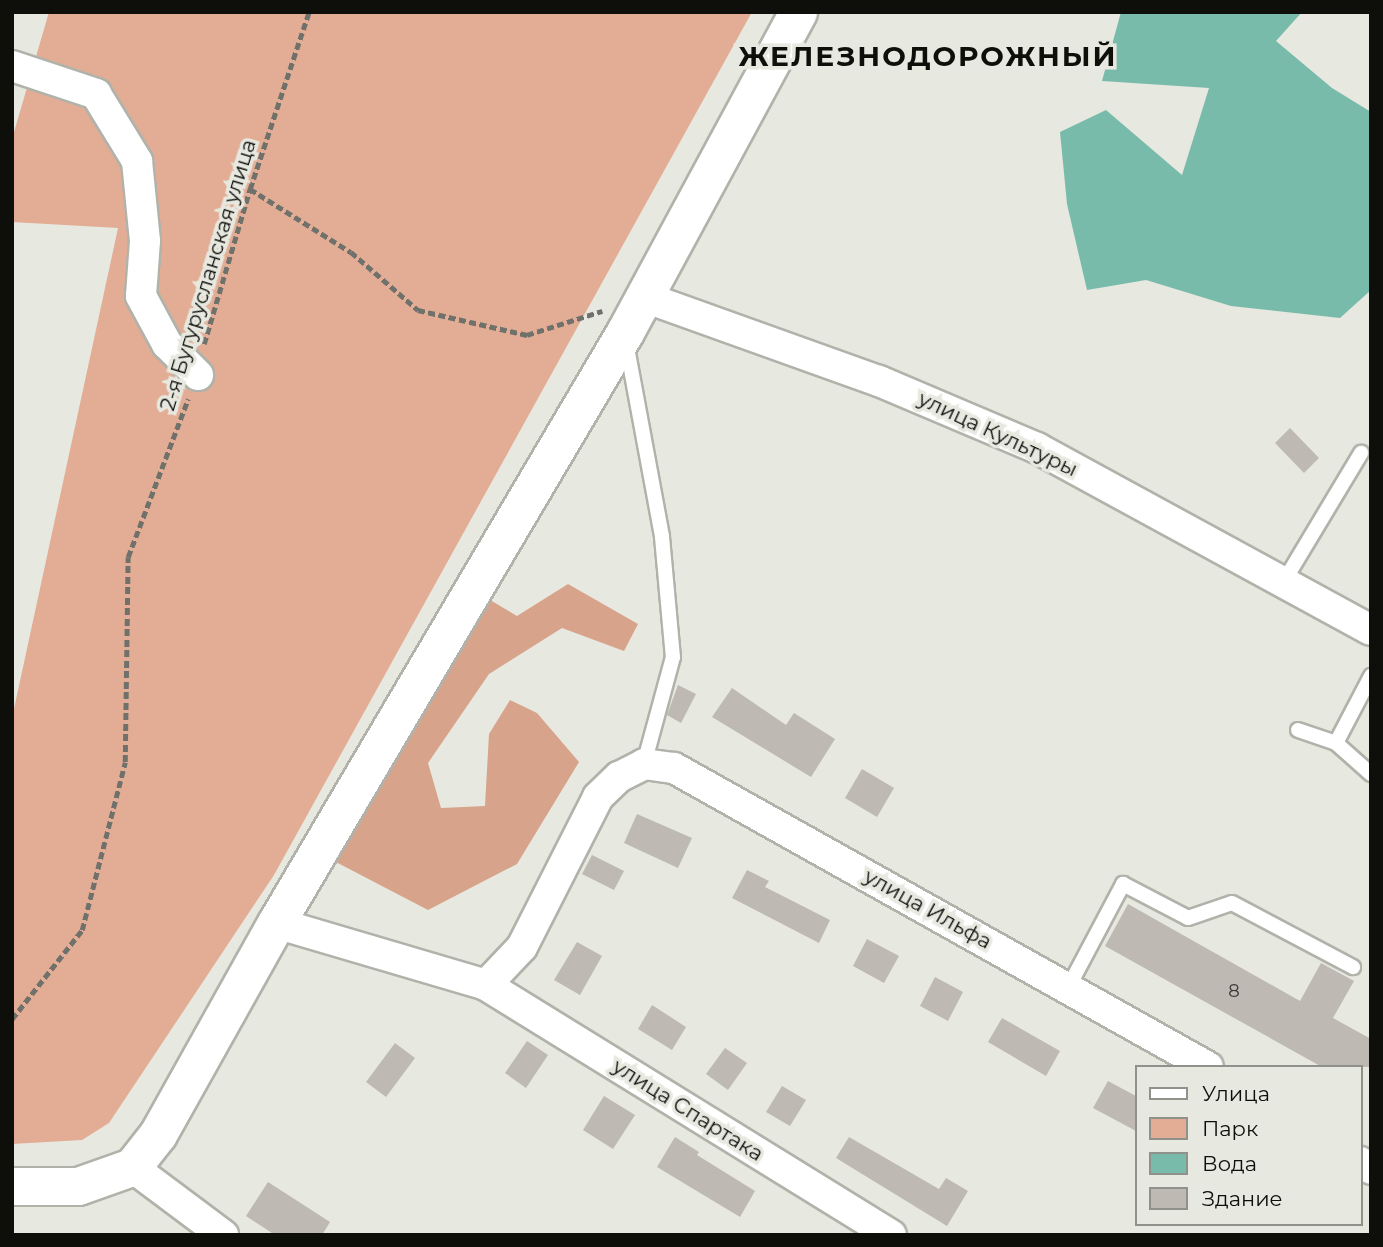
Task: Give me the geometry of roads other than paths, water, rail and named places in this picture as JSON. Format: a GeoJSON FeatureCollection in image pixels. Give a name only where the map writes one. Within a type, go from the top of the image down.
{"type":"FeatureCollection","features":[{"type":"Feature","properties":{"kind":"street"},"geometry":{"type":"LineString","coordinates":[[12,1186],[78,1186],[132,1167],[158,1134],[276,923],[625,332],[798,12]]}},
{"type":"Feature","properties":{"kind":"street"},"geometry":{"type":"LineString","coordinates":[[12,66],[96,94],[137,161],[145,242],[141,296],[167,344],[198,374]]}},
{"type":"Feature","properties":{"kind":"street","name":"улица Культуры"},"geometry":{"type":"LineString","coordinates":[[644,297],[879,380],[1038,448],[1371,630]]}},
{"type":"Feature","properties":{"kind":"street"},"geometry":{"type":"LineString","coordinates":[[486,985],[522,947],[598,797],[618,777],[644,764]]}},
{"type":"Feature","properties":{"kind":"street","name":"улица Ильфа"},"geometry":{"type":"LineString","coordinates":[[644,764],[674,768],[697,779],[1204,1065]]}},
{"type":"Feature","properties":{"kind":"street","name":"улица Спартака"},"geometry":{"type":"LineString","coordinates":[[276,923],[486,985],[891,1235]]}},
{"type":"Feature","properties":{"kind":"street"},"geometry":{"type":"LineString","coordinates":[[132,1167],[223,1235]]}},
{"type":"Feature","properties":{"kind":"lane"},"geometry":{"type":"LineString","coordinates":[[625,332],[662,537],[673,657],[644,764]]}},
{"type":"Feature","properties":{"kind":"lane"},"geometry":{"type":"LineString","coordinates":[[1283,583],[1361,453]]}},
{"type":"Feature","properties":{"kind":"lane"},"geometry":{"type":"LineString","coordinates":[[1336,743],[1371,676]]}},
{"type":"Feature","properties":{"kind":"lane"},"geometry":{"type":"LineString","coordinates":[[1298,730],[1336,743],[1371,775]]}},
{"type":"Feature","properties":{"kind":"lane"},"geometry":{"type":"LineString","coordinates":[[1068,988],[1123,884],[1188,918],[1232,903],[1353,967]]}},
{"type":"Feature","properties":{"kind":"water"},"geometry":{"type":"Polygon","coordinates":[[[1121,12],[1302,12],[1276,41],[1332,88],[1371,112],[1371,290],[1340,318],[1231,306],[1146,280],[1087,290],[1067,204],[1060,132],[1106,110],[1182,175],[1209,88],[1102,81],[1121,12]]]}},
{"type":"Feature","properties":{"kind":"district","name":"ЖЕЛЕЗНОДОРОЖНЫЙ"},"geometry":{"type":"Point","coordinates":[928,56]}}]}
